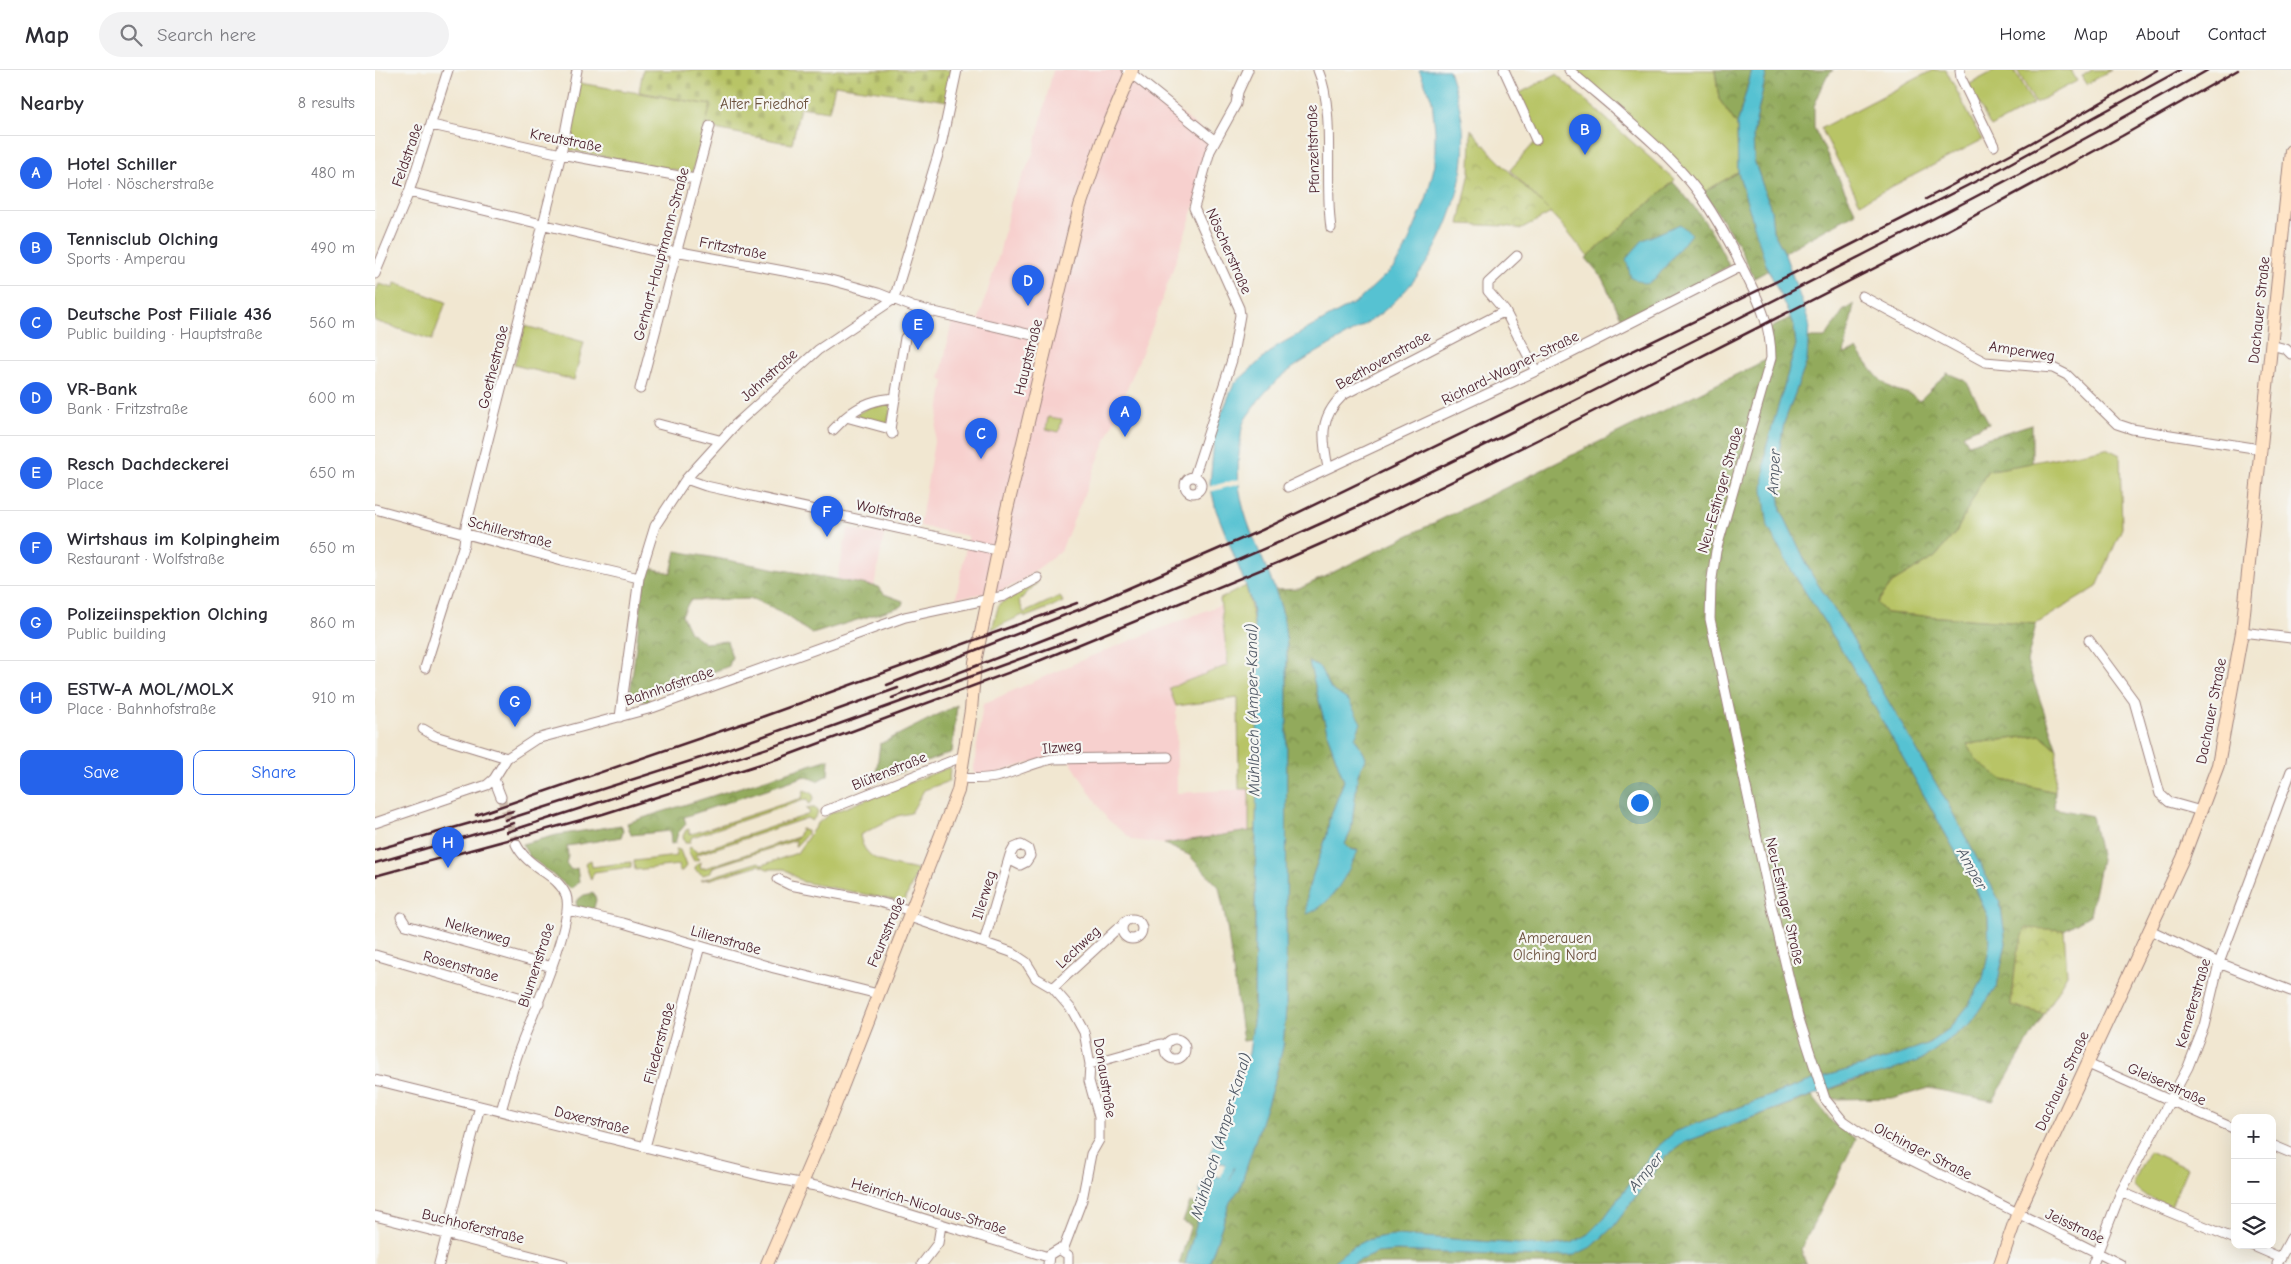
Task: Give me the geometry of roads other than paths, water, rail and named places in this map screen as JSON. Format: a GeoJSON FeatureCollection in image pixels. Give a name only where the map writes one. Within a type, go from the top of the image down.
{"type":"FeatureCollection","features":[{"type":"Feature","properties":{"kind":"street","name":"Feldstraße"},"geometry":{"type":"LineString","coordinates":[[375,274],[409,192],[432,125],[448,70]]}},
{"type":"Feature","properties":{"kind":"street","name":"Goethestraße"},"geometry":{"type":"LineString","coordinates":[[425,668],[466,535],[466,526],[561,154],[577,70]]}},
{"type":"Feature","properties":{"kind":"street"},"geometry":{"type":"LineString","coordinates":[[894,299],[937,162],[957,70]]}},
{"type":"Feature","properties":{"kind":"street","name":"Nöscherstraße"},"geometry":{"type":"LineString","coordinates":[[1194,477],[1232,360],[1240,315],[1239,308],[1194,208],[1215,140],[1237,104],[1238,92],[1248,70]]}},
{"type":"Feature","properties":{"kind":"street","name":"Pfanzeltstraße"},"geometry":{"type":"LineString","coordinates":[[1318,70],[1327,112],[1328,200],[1331,228]]}},
{"type":"Feature","properties":{"kind":"street"},"geometry":{"type":"LineString","coordinates":[[1503,70],[1536,140]]}},
{"type":"Feature","properties":{"kind":"street","name":"Neu-Estinger Straße"},"geometry":{"type":"LineString","coordinates":[[1569,70],[1672,163],[1700,195],[1742,266],[1764,313],[1771,340],[1771,358],[1715,551],[1710,619],[1791,993],[1825,1098]]}},
{"type":"Feature","properties":{"kind":"street"},"geometry":{"type":"LineString","coordinates":[[1960,70],[1961,78],[1994,146]]}},
{"type":"Feature","properties":{"kind":"street"},"geometry":{"type":"LineString","coordinates":[[1130,71],[1215,140]]}},
{"type":"Feature","properties":{"kind":"street","name":"Hauptstraße"},"geometry":{"type":"LineString","coordinates":[[988,600],[997,550],[1083,196],[1130,71]]}},
{"type":"Feature","properties":{"kind":"street","name":"Kreutstraße"},"geometry":{"type":"LineString","coordinates":[[432,125],[561,154],[695,179]]}},
{"type":"Feature","properties":{"kind":"street","name":"Gerhart-Hauptmann-Straße"},"geometry":{"type":"LineString","coordinates":[[640,389],[675,251],[710,126]]}},
{"type":"Feature","properties":{"kind":"street","name":"Dachauer Straße"},"geometry":{"type":"LineString","coordinates":[[2000,1264],[2017,1215],[2183,858],[2218,765],[2242,632],[2271,345],[2287,245],[2291,151]]}},
{"type":"Feature","properties":{"kind":"street","name":"Fritzstraße"},"geometry":{"type":"LineString","coordinates":[[409,192],[657,252],[675,251],[827,279],[894,299],[912,311],[1049,339]]}},
{"type":"Feature","properties":{"kind":"street"},"geometry":{"type":"LineString","coordinates":[[1517,256],[1488,283],[1488,291],[1505,311],[1536,371]]}},
{"type":"Feature","properties":{"kind":"street","name":"Richard-Wagner-Straße"},"geometry":{"type":"LineString","coordinates":[[1287,487],[1536,371],[1742,266]]}},
{"type":"Feature","properties":{"kind":"street","name":"Amperweg"},"geometry":{"type":"LineString","coordinates":[[1862,296],[1985,362],[2053,368],[2067,375],[2117,424],[2132,429],[2260,449]]}},
{"type":"Feature","properties":{"kind":"street","name":"Jahnstraße"},"geometry":{"type":"LineString","coordinates":[[620,717],[639,578],[655,526],[686,479],[719,440],[817,350],[894,299]]}},
{"type":"Feature","properties":{"kind":"street","name":"Beethovenstraße"},"geometry":{"type":"LineString","coordinates":[[1328,468],[1323,434],[1326,416],[1332,406],[1343,395],[1505,311]]}},
{"type":"Feature","properties":{"kind":"street"},"geometry":{"type":"LineString","coordinates":[[846,417],[891,432],[905,338]]}},
{"type":"Feature","properties":{"kind":"street"},"geometry":{"type":"LineString","coordinates":[[2271,345],[2286,349],[2291,354]]}},
{"type":"Feature","properties":{"kind":"street"},"geometry":{"type":"LineString","coordinates":[[833,430],[846,417],[868,403],[896,398]]}},
{"type":"Feature","properties":{"kind":"street"},"geometry":{"type":"LineString","coordinates":[[658,424],[719,440]]}},
{"type":"Feature","properties":{"kind":"street","name":"Wolfstraße"},"geometry":{"type":"LineString","coordinates":[[686,479],[706,486],[997,550]]}},
{"type":"Feature","properties":{"kind":"street","name":"Schillerstraße"},"geometry":{"type":"LineString","coordinates":[[375,509],[466,535],[639,578]]}},
{"type":"Feature","properties":{"kind":"street"},"geometry":{"type":"LineString","coordinates":[[988,600],[1004,596],[1038,578]]}},
{"type":"Feature","properties":{"kind":"street","name":"Bahnhofstraße"},"geometry":{"type":"LineString","coordinates":[[494,779],[507,758],[536,739],[576,726],[652,708],[905,617],[988,600]]}},
{"type":"Feature","properties":{"kind":"street","name":"Feursstraße"},"geometry":{"type":"LineString","coordinates":[[767,1264],[802,1184],[878,994],[907,913],[952,810],[961,778],[975,662],[988,600]]}},
{"type":"Feature","properties":{"kind":"street"},"geometry":{"type":"LineString","coordinates":[[2242,632],[2291,638]]}},
{"type":"Feature","properties":{"kind":"street"},"geometry":{"type":"LineString","coordinates":[[2089,640],[2134,701],[2160,794],[2169,802],[2201,811]]}},
{"type":"Feature","properties":{"kind":"street"},"geometry":{"type":"LineString","coordinates":[[423,729],[435,736],[507,758]]}},
{"type":"Feature","properties":{"kind":"street","name":"Blütenstraße"},"geometry":{"type":"LineString","coordinates":[[825,811],[964,756]]}},
{"type":"Feature","properties":{"kind":"street","name":"Ilzweg"},"geometry":{"type":"LineString","coordinates":[[961,778],[981,779],[1002,776],[1040,761],[1053,759],[1168,757]]}},
{"type":"Feature","properties":{"kind":"street","name":"Kemeterstraße"},"geometry":{"type":"LineString","coordinates":[[2093,1264],[2121,1192],[2188,1067],[2204,1026],[2219,963],[2291,771]]}},
{"type":"Feature","properties":{"kind":"street"},"geometry":{"type":"LineString","coordinates":[[375,823],[444,801],[487,785],[494,779],[501,797]]}},
{"type":"Feature","properties":{"kind":"street","name":"Blumenstraße"},"geometry":{"type":"LineString","coordinates":[[501,1111],[517,1058],[552,967],[568,910],[566,896],[562,888],[552,878],[526,860],[516,844]]}},
{"type":"Feature","properties":{"kind":"street","name":"Illerweg"},"geometry":{"type":"LineString","coordinates":[[984,942],[1010,855]]}},
{"type":"Feature","properties":{"kind":"street"},"geometry":{"type":"LineString","coordinates":[[778,879],[790,885],[875,901],[907,913]]}},
{"type":"Feature","properties":{"kind":"street","name":"Lilienstraße"},"geometry":{"type":"LineString","coordinates":[[568,910],[623,923],[775,968],[878,994]]}},
{"type":"Feature","properties":{"kind":"street","name":"Donaustraße"},"geometry":{"type":"LineString","coordinates":[[907,913],[1011,952],[1026,962],[1036,978],[1053,988],[1072,1010],[1083,1032],[1089,1064],[1089,1080],[1099,1117],[1099,1140],[1091,1154],[1081,1200],[1063,1250]]}},
{"type":"Feature","properties":{"kind":"street","name":"Nelkenweg"},"geometry":{"type":"LineString","coordinates":[[401,917],[406,925],[552,967]]}},
{"type":"Feature","properties":{"kind":"street","name":"Lechweg"},"geometry":{"type":"LineString","coordinates":[[1053,988],[1118,928],[1122,927]]}},
{"type":"Feature","properties":{"kind":"street"},"geometry":{"type":"LineString","coordinates":[[2150,930],[2219,963],[2291,991]]}},
{"type":"Feature","properties":{"kind":"street","name":"Fliederstraße"},"geometry":{"type":"LineString","coordinates":[[645,1147],[699,946]]}},
{"type":"Feature","properties":{"kind":"street","name":"Rosenstraße"},"geometry":{"type":"LineString","coordinates":[[375,955],[539,1003]]}},
{"type":"Feature","properties":{"kind":"street"},"geometry":{"type":"LineString","coordinates":[[1089,1064],[1161,1044],[1166,1045]]}},
{"type":"Feature","properties":{"kind":"street","name":"Gleiserstraße"},"geometry":{"type":"LineString","coordinates":[[2088,1064],[2231,1127]]}},
{"type":"Feature","properties":{"kind":"street","name":"Daxerstraße"},"geometry":{"type":"LineString","coordinates":[[375,1080],[802,1184]]}},
{"type":"Feature","properties":{"kind":"street","name":"Olchinger Straße"},"geometry":{"type":"LineString","coordinates":[[1825,1098],[1843,1121],[1865,1136],[2017,1215]]}},
{"type":"Feature","properties":{"kind":"street"},"geometry":{"type":"LineString","coordinates":[[439,1264],[480,1106]]}},
{"type":"Feature","properties":{"kind":"street"},"geometry":{"type":"LineString","coordinates":[[2276,1147],[2291,1153]]}},
{"type":"Feature","properties":{"kind":"street","name":"Heinrich-Nicolaus-Straße"},"geometry":{"type":"LineString","coordinates":[[802,1184],[821,1187],[1048,1261]]}},
{"type":"Feature","properties":{"kind":"street"},"geometry":{"type":"LineString","coordinates":[[2121,1192],[2231,1237]]}},
{"type":"Feature","properties":{"kind":"street","name":"Jeisstraße"},"geometry":{"type":"LineString","coordinates":[[2017,1215],[2097,1251],[2120,1264]]}},
{"type":"Feature","properties":{"kind":"street","name":"Buchhoferstraße"},"geometry":{"type":"LineString","coordinates":[[375,1216],[563,1264]]}},
{"type":"Feature","properties":{"kind":"street"},"geometry":{"type":"LineString","coordinates":[[922,1264],[938,1243],[941,1225]]}},
{"type":"Feature","properties":{"kind":"street"},"geometry":{"type":"LineString","coordinates":[[2258,1249],[2279,1261],[2291,1238]]}},
{"type":"Feature","properties":{"kind":"street"},"geometry":{"type":"LineString","coordinates":[[1048,1261],[1055,1250],[1063,1250],[1068,1255],[1071,1263]]}},
{"type":"Feature","properties":{"kind":"water"},"geometry":{"type":"Polygon","coordinates":[[[1419,70],[1449,70],[1463,128],[1460,182],[1442,235],[1429,260],[1394,302],[1373,319],[1278,379],[1253,408],[1242,426],[1238,469],[1244,511],[1281,608],[1287,646],[1286,1010],[1283,1047],[1275,1079],[1240,1188],[1230,1202],[1209,1264],[1185,1264],[1202,1206],[1200,1190],[1207,1173],[1230,1180],[1234,1167],[1208,1159],[1249,1053],[1254,1015],[1258,659],[1252,606],[1216,510],[1210,484],[1215,429],[1234,384],[1277,346],[1358,301],[1394,267],[1405,250],[1426,200],[1435,164],[1435,131],[1432,100],[1419,70]]]}},
{"type":"Feature","properties":{"kind":"water","name":"Amper"},"geometry":{"type":"Polygon","coordinates":[[[1752,70],[1767,70],[1753,135],[1754,160],[1771,210],[1773,231],[1784,252],[1809,322],[1807,361],[1784,423],[1776,469],[1781,510],[1812,575],[1846,628],[1949,806],[2000,902],[2006,943],[1997,986],[1971,1023],[1923,1059],[1891,1071],[1851,1081],[1685,1142],[1665,1157],[1614,1226],[1593,1246],[1575,1255],[1546,1257],[1397,1251],[1376,1253],[1352,1264],[1331,1264],[1346,1251],[1361,1243],[1397,1235],[1546,1246],[1572,1243],[1588,1234],[1604,1218],[1655,1149],[1676,1131],[1818,1078],[1894,1057],[1929,1043],[1949,1029],[1968,1006],[1983,979],[1989,949],[1988,917],[1974,885],[1849,661],[1792,571],[1768,527],[1763,490],[1766,448],[1796,345],[1794,326],[1765,262],[1738,172],[1737,125],[1752,70]]]}},
{"type":"Feature","properties":{"kind":"water"},"geometry":{"type":"Polygon","coordinates":[[[1680,224],[1691,234],[1657,277],[1647,284],[1631,278],[1626,259],[1643,240],[1680,224]]]}},
{"type":"Feature","properties":{"kind":"water"},"geometry":{"type":"Polygon","coordinates":[[[1309,662],[1320,668],[1331,689],[1349,701],[1361,723],[1355,738],[1366,757],[1358,774],[1351,831],[1345,844],[1350,849],[1358,851],[1332,896],[1316,910],[1307,914],[1307,892],[1327,835],[1329,820],[1344,781],[1329,739],[1309,662]]]}},
{"type":"Feature","properties":{"kind":"waterway","name":"Mühlbach (Amper-Kanal)"},"geometry":{"type":"LineString","coordinates":[[1222,1188],[1233,1155]]}},
{"type":"Feature","properties":{"kind":"tunnel"},"geometry":{"type":"LineString","coordinates":[[905,338],[910,316]]}},
{"type":"Feature","properties":{"kind":"tunnel"},"geometry":{"type":"LineString","coordinates":[[501,797],[516,844]]}},
{"type":"Feature","properties":{"kind":"railway"},"geometry":{"type":"LineString","coordinates":[[1926,199],[2031,143],[2157,70]]}},
{"type":"Feature","properties":{"kind":"railway"},"geometry":{"type":"LineString","coordinates":[[887,685],[1083,608],[1262,530],[1829,256],[1998,170],[2180,70]]}},
{"type":"Feature","properties":{"kind":"railway"},"geometry":{"type":"LineString","coordinates":[[892,698],[1059,634],[1169,589],[1279,542],[1431,472],[1905,233],[2088,137],[2208,70]]}},
{"type":"Feature","properties":{"kind":"railway"},"geometry":{"type":"LineString","coordinates":[[375,876],[603,814],[780,758],[1024,667],[1289,558],[1359,527],[1537,440],[1920,245],[2122,136],[2238,70]]}},
{"type":"Feature","properties":{"kind":"railway"},"geometry":{"type":"LineString","coordinates":[[476,815],[759,718],[1077,603]]}},
{"type":"Feature","properties":{"kind":"railway"},"geometry":{"type":"LineString","coordinates":[[507,832],[814,733],[1075,639]]}},
{"type":"Feature","properties":{"kind":"railway"},"geometry":{"type":"LineString","coordinates":[[505,820],[722,751],[898,688]]}},
{"type":"Feature","properties":{"kind":"railway"},"geometry":{"type":"LineString","coordinates":[[375,850],[513,811]]}},
{"type":"Feature","properties":{"kind":"railway"},"geometry":{"type":"LineString","coordinates":[[375,863],[514,823]]}},
{"type":"Feature","properties":{"kind":"place","name":"Tennisclub Olching"},"geometry":{"type":"Point","coordinates":[1585,155]}},
{"type":"Feature","properties":{"kind":"place","name":"VR-Bank"},"geometry":{"type":"Point","coordinates":[1028,306]}},
{"type":"Feature","properties":{"kind":"place","name":"Resch Dachdeckerei"},"geometry":{"type":"Point","coordinates":[918,350]}},
{"type":"Feature","properties":{"kind":"place","name":"Hotel Schiller"},"geometry":{"type":"Point","coordinates":[1125,437]}},
{"type":"Feature","properties":{"kind":"place","name":"Deutsche Post Filiale 436"},"geometry":{"type":"Point","coordinates":[981,459]}},
{"type":"Feature","properties":{"kind":"place","name":"Wirtshaus im Kolpingheim"},"geometry":{"type":"Point","coordinates":[827,537]}},
{"type":"Feature","properties":{"kind":"place","name":"Polizeiinspektion Olching"},"geometry":{"type":"Point","coordinates":[515,727]}},
{"type":"Feature","properties":{"kind":"place","name":"ESTW-A MOL/MOLX"},"geometry":{"type":"Point","coordinates":[448,868]}},
{"type":"Feature","properties":{"kind":"park label","name":"Alter Friedhof"},"geometry":{"type":"Point","coordinates":[764,104]}},
{"type":"Feature","properties":{"kind":"park label","name":"Amperauen Olching Nord"},"geometry":{"type":"Point","coordinates":[1555,946]}}]}
